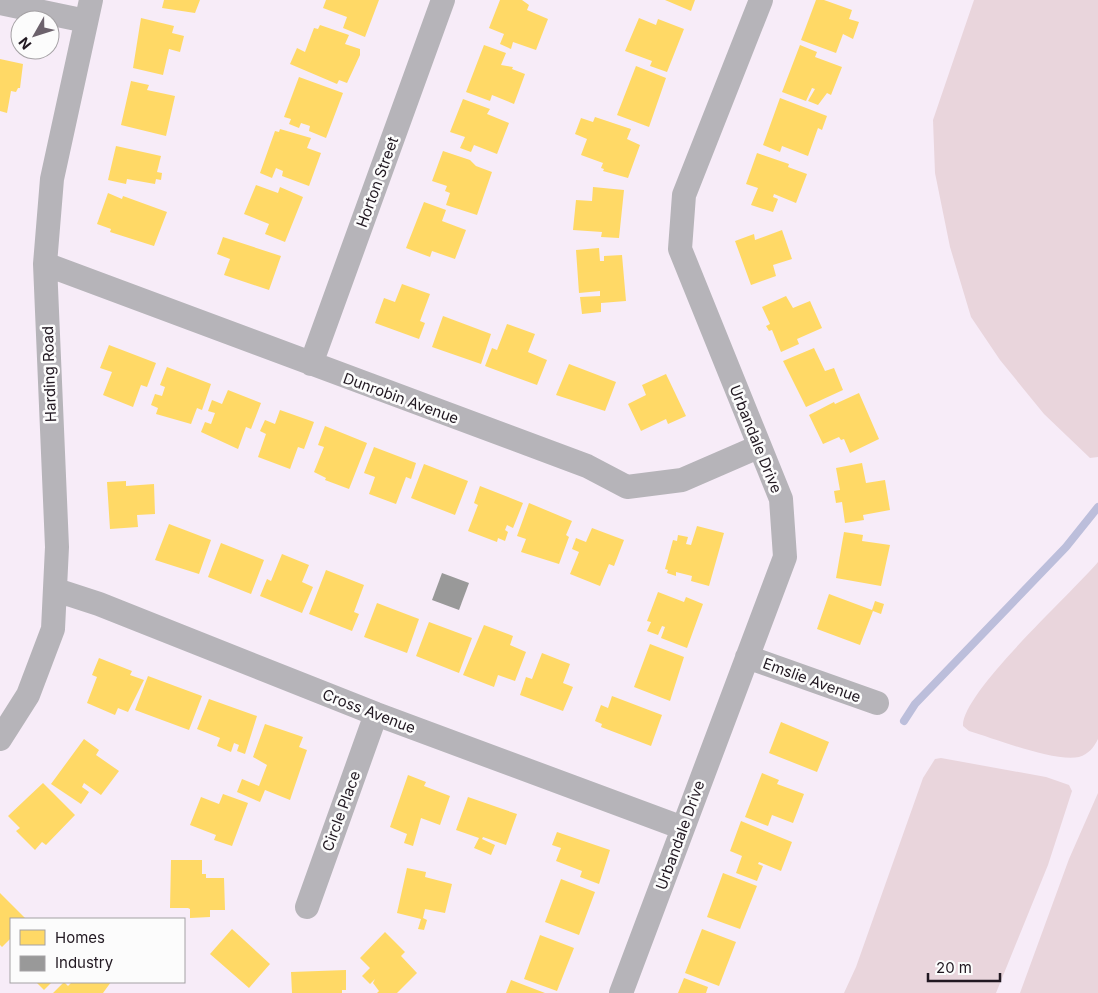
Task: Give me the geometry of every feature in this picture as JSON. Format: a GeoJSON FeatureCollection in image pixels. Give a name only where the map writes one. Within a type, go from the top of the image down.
{"type":"FeatureCollection","features":[{"type":"Feature","properties":{"kind":"street","name":"Horton Street"},"geometry":{"type":"LineString","coordinates":[[311,364],[443,0]]}},
{"type":"Feature","properties":{"kind":"street","name":"Urbandale Drive"},"geometry":{"type":"LineString","coordinates":[[621,993],[785,557],[781,499],[758,448],[680,249],[684,194],[761,0]]}},
{"type":"Feature","properties":{"kind":"street"},"geometry":{"type":"LineString","coordinates":[[0,3],[88,11]]}},
{"type":"Feature","properties":{"kind":"street","name":"Harding Road"},"geometry":{"type":"LineString","coordinates":[[0,740],[28,695],[53,629],[56,590],[56,547],[45,264],[52,178],[88,11]]}},
{"type":"Feature","properties":{"kind":"street","name":"Dunrobin Avenue"},"geometry":{"type":"LineString","coordinates":[[45,264],[587,466],[627,487],[682,480],[758,448]]}},
{"type":"Feature","properties":{"kind":"street","name":"Cross Avenue"},"geometry":{"type":"LineString","coordinates":[[56,590],[99,604],[376,714],[683,828]]}},
{"type":"Feature","properties":{"kind":"street","name":"Emslie Avenue"},"geometry":{"type":"LineString","coordinates":[[747,657],[877,703]]}},
{"type":"Feature","properties":{"kind":"street","name":"Circle Place"},"geometry":{"type":"LineString","coordinates":[[307,908],[376,714]]}},
{"type":"Feature","properties":{"kind":"shaded area"},"geometry":{"type":"Polygon","coordinates":[[[974,0],[1098,0],[1098,457],[1090,458],[1044,414],[1000,360],[971,317],[950,247],[935,173],[933,120],[974,0]]]}},
{"type":"Feature","properties":{"kind":"shaded area"},"geometry":{"type":"Polygon","coordinates":[[[1098,562],[1098,739],[1093,747],[1086,754],[1068,758],[1024,749],[969,731],[963,726],[967,711],[980,691],[1020,643],[1098,562]]]}},
{"type":"Feature","properties":{"kind":"shaded area"},"geometry":{"type":"Polygon","coordinates":[[[941,758],[1046,777],[1069,785],[1072,791],[1048,865],[996,993],[844,993],[856,967],[923,778],[935,759],[941,758]]]}},
{"type":"Feature","properties":{"kind":"shaded area"},"geometry":{"type":"Polygon","coordinates":[[[1098,793],[1098,993],[1020,993],[1069,859],[1098,793]]]}},
{"type":"Feature","properties":{"kind":"building: Homes"},"geometry":{"type":"Polygon","coordinates":[[[164,0],[200,0],[195,13],[162,8],[164,0]]]}},
{"type":"Feature","properties":{"kind":"building: Homes"},"geometry":{"type":"Polygon","coordinates":[[[326,0],[379,0],[365,37],[343,28],[347,17],[323,8],[326,0]]]}},
{"type":"Feature","properties":{"kind":"building: Homes"},"geometry":{"type":"Polygon","coordinates":[[[500,0],[522,0],[529,5],[527,10],[548,19],[536,50],[513,42],[511,49],[500,44],[504,34],[489,28],[500,0]]]}},
{"type":"Feature","properties":{"kind":"building: Homes"},"geometry":{"type":"Polygon","coordinates":[[[665,0],[695,0],[691,11],[665,0]]]}},
{"type":"Feature","properties":{"kind":"building: Homes"},"geometry":{"type":"Polygon","coordinates":[[[816,0],[824,0],[852,10],[849,19],[859,22],[853,39],[843,34],[836,53],[801,40],[816,0]]]}},
{"type":"Feature","properties":{"kind":"building: Homes"},"geometry":{"type":"Polygon","coordinates":[[[141,18],[174,26],[172,33],[184,36],[180,52],[169,49],[163,75],[133,68],[141,18]]]}},
{"type":"Feature","properties":{"kind":"building: Homes"},"geometry":{"type":"Polygon","coordinates":[[[639,18],[656,25],[658,19],[684,29],[667,72],[650,66],[652,61],[625,51],[639,18]]]}},
{"type":"Feature","properties":{"kind":"building: Homes"},"geometry":{"type":"Polygon","coordinates":[[[320,25],[349,35],[345,44],[360,49],[360,55],[347,83],[339,80],[337,84],[290,64],[297,48],[305,52],[314,28],[318,29],[320,25]]]}},
{"type":"Feature","properties":{"kind":"building: Homes"},"geometry":{"type":"Polygon","coordinates":[[[484,45],[506,53],[501,65],[513,67],[512,69],[525,74],[514,104],[492,95],[490,101],[466,92],[484,45]]]}},
{"type":"Feature","properties":{"kind":"building: Homes"},"geometry":{"type":"Polygon","coordinates":[[[800,45],[817,52],[815,57],[842,67],[831,95],[827,93],[818,105],[808,101],[815,89],[812,88],[806,101],[782,92],[800,45]]]}},
{"type":"Feature","properties":{"kind":"building: Homes"},"geometry":{"type":"Polygon","coordinates":[[[0,59],[23,64],[20,88],[16,92],[11,91],[7,113],[0,111],[0,59]]]}},
{"type":"Feature","properties":{"kind":"building: Homes"},"geometry":{"type":"Polygon","coordinates":[[[636,66],[666,78],[649,127],[617,115],[636,66]]]}},
{"type":"Feature","properties":{"kind":"building: Homes"},"geometry":{"type":"Polygon","coordinates":[[[299,77],[343,93],[326,138],[309,131],[310,126],[301,123],[299,128],[289,124],[291,119],[284,117],[299,77]]]}},
{"type":"Feature","properties":{"kind":"building: Homes"},"geometry":{"type":"Polygon","coordinates":[[[131,81],[149,85],[147,90],[175,96],[166,136],[121,125],[131,81]]]}},
{"type":"Feature","properties":{"kind":"building: Homes"},"geometry":{"type":"Polygon","coordinates":[[[780,98],[827,116],[822,130],[818,128],[808,156],[782,146],[780,152],[763,145],[780,98]]]}},
{"type":"Feature","properties":{"kind":"building: Homes"},"geometry":{"type":"Polygon","coordinates":[[[463,99],[490,109],[487,114],[509,123],[497,154],[474,145],[471,152],[460,148],[465,137],[450,132],[463,99]]]}},
{"type":"Feature","properties":{"kind":"building: Homes"},"geometry":{"type":"Polygon","coordinates":[[[595,117],[631,129],[627,139],[640,145],[628,178],[603,171],[604,169],[601,168],[603,163],[581,155],[587,139],[575,134],[581,118],[593,122],[595,117]]]}},
{"type":"Feature","properties":{"kind":"building: Homes"},"geometry":{"type":"Polygon","coordinates":[[[280,129],[311,138],[307,148],[321,153],[309,186],[282,176],[283,171],[276,168],[272,178],[260,173],[275,131],[279,132],[280,129]]]}},
{"type":"Feature","properties":{"kind":"building: Homes"},"geometry":{"type":"Polygon","coordinates":[[[116,146],[161,156],[157,172],[162,173],[161,180],[156,179],[155,184],[127,179],[126,184],[108,180],[116,146]]]}},
{"type":"Feature","properties":{"kind":"building: Homes"},"geometry":{"type":"Polygon","coordinates":[[[443,151],[470,160],[476,166],[492,172],[477,215],[446,205],[450,193],[445,191],[447,186],[432,181],[443,151]]]}},
{"type":"Feature","properties":{"kind":"building: Homes"},"geometry":{"type":"Polygon","coordinates":[[[757,153],[789,164],[788,167],[807,174],[796,203],[774,194],[773,197],[778,199],[773,212],[751,205],[758,188],[746,184],[757,153]]]}},
{"type":"Feature","properties":{"kind":"building: Homes"},"geometry":{"type":"Polygon","coordinates":[[[256,185],[278,193],[280,187],[303,197],[285,242],[265,234],[269,224],[244,214],[256,185]]]}},
{"type":"Feature","properties":{"kind":"building: Homes"},"geometry":{"type":"Polygon","coordinates":[[[593,187],[624,190],[619,238],[601,237],[602,232],[573,230],[576,200],[592,201],[593,187]]]}},
{"type":"Feature","properties":{"kind":"building: Homes"},"geometry":{"type":"Polygon","coordinates":[[[108,193],[122,199],[123,196],[167,212],[154,246],[110,232],[111,229],[97,224],[108,193]]]}},
{"type":"Feature","properties":{"kind":"building: Homes"},"geometry":{"type":"Polygon","coordinates":[[[424,202],[446,210],[442,221],[466,230],[455,259],[432,251],[430,257],[406,248],[424,202]]]}},
{"type":"Feature","properties":{"kind":"building: Homes"},"geometry":{"type":"Polygon","coordinates":[[[782,230],[792,259],[773,265],[776,276],[751,285],[735,241],[754,234],[755,240],[782,230]]]}},
{"type":"Feature","properties":{"kind":"building: Homes"},"geometry":{"type":"Polygon","coordinates":[[[223,237],[281,256],[269,290],[224,275],[230,259],[217,254],[223,237]]]}},
{"type":"Feature","properties":{"kind":"building: Homes"},"geometry":{"type":"Polygon","coordinates":[[[599,248],[600,261],[604,261],[604,256],[622,255],[626,301],[601,303],[601,312],[582,314],[580,297],[600,296],[600,291],[579,293],[576,250],[599,248]]]}},
{"type":"Feature","properties":{"kind":"building: Homes"},"geometry":{"type":"Polygon","coordinates":[[[402,284],[430,294],[420,321],[425,323],[419,339],[375,323],[384,298],[395,302],[402,284]]]}},
{"type":"Feature","properties":{"kind":"building: Homes"},"geometry":{"type":"Polygon","coordinates":[[[786,296],[793,308],[810,301],[822,328],[797,339],[799,344],[781,352],[772,330],[769,331],[766,326],[770,324],[762,307],[786,296]]]}},
{"type":"Feature","properties":{"kind":"building: Homes"},"geometry":{"type":"Polygon","coordinates":[[[443,316],[491,334],[481,364],[432,347],[443,316]]]}},
{"type":"Feature","properties":{"kind":"building: Homes"},"geometry":{"type":"Polygon","coordinates":[[[507,324],[535,334],[528,352],[547,360],[537,385],[485,366],[492,348],[497,350],[507,324]]]}},
{"type":"Feature","properties":{"kind":"building: Homes"},"geometry":{"type":"Polygon","coordinates":[[[109,345],[156,363],[147,387],[141,385],[133,407],[103,395],[112,372],[100,368],[109,345]]]}},
{"type":"Feature","properties":{"kind":"building: Homes"},"geometry":{"type":"Polygon","coordinates":[[[814,348],[825,371],[834,368],[843,390],[806,407],[783,361],[814,348]]]}},
{"type":"Feature","properties":{"kind":"building: Homes"},"geometry":{"type":"Polygon","coordinates":[[[569,364],[616,382],[605,411],[556,395],[569,364]]]}},
{"type":"Feature","properties":{"kind":"building: Homes"},"geometry":{"type":"Polygon","coordinates":[[[167,367],[211,384],[202,410],[197,408],[191,424],[156,414],[158,408],[151,405],[155,394],[162,396],[165,387],[160,385],[167,367]]]}},
{"type":"Feature","properties":{"kind":"building: Homes"},"geometry":{"type":"Polygon","coordinates":[[[666,374],[686,416],[668,424],[666,419],[641,431],[628,404],[646,395],[642,385],[666,374]]]}},
{"type":"Feature","properties":{"kind":"building: Homes"},"geometry":{"type":"Polygon","coordinates":[[[228,390],[261,403],[251,429],[246,427],[238,449],[201,432],[205,422],[211,424],[215,413],[208,411],[212,400],[222,404],[228,390]]]}},
{"type":"Feature","properties":{"kind":"building: Homes"},"geometry":{"type":"Polygon","coordinates":[[[859,393],[879,439],[850,453],[844,439],[841,440],[839,437],[823,444],[809,415],[834,402],[835,404],[859,393]]]}},
{"type":"Feature","properties":{"kind":"building: Homes"},"geometry":{"type":"Polygon","coordinates":[[[280,410],[314,422],[304,449],[298,447],[290,469],[258,457],[266,434],[260,431],[265,420],[275,424],[280,410]]]}},
{"type":"Feature","properties":{"kind":"building: Homes"},"geometry":{"type":"Polygon","coordinates":[[[325,426],[367,443],[349,489],[325,480],[326,478],[314,472],[324,447],[318,445],[325,426]]]}},
{"type":"Feature","properties":{"kind":"building: Homes"},"geometry":{"type":"Polygon","coordinates":[[[374,447],[416,463],[411,479],[406,477],[396,504],[369,494],[375,477],[364,473],[374,447]]]}},
{"type":"Feature","properties":{"kind":"building: Homes"},"geometry":{"type":"Polygon","coordinates":[[[862,463],[866,483],[885,480],[890,510],[863,515],[864,520],[845,523],[842,502],[836,503],[834,491],[840,490],[836,468],[862,463]]]}},
{"type":"Feature","properties":{"kind":"building: Homes"},"geometry":{"type":"Polygon","coordinates":[[[424,464],[468,481],[455,515],[411,498],[424,464]]]}},
{"type":"Feature","properties":{"kind":"building: Homes"},"geometry":{"type":"Polygon","coordinates":[[[126,481],[126,486],[154,484],[155,514],[137,515],[138,527],[110,529],[107,482],[126,481]]]}},
{"type":"Feature","properties":{"kind":"building: Homes"},"geometry":{"type":"Polygon","coordinates":[[[480,486],[523,503],[513,528],[507,525],[505,530],[508,532],[505,541],[498,538],[497,542],[468,531],[478,505],[474,503],[480,486]]]}},
{"type":"Feature","properties":{"kind":"building: Homes"},"geometry":{"type":"Polygon","coordinates":[[[529,503],[572,521],[566,535],[569,537],[559,564],[521,552],[526,539],[517,536],[529,503]]]}},
{"type":"Feature","properties":{"kind":"building: Homes"},"geometry":{"type":"Polygon","coordinates":[[[169,524],[211,540],[199,574],[155,560],[169,524]]]}},
{"type":"Feature","properties":{"kind":"building: Homes"},"geometry":{"type":"Polygon","coordinates":[[[697,526],[724,533],[709,586],[691,581],[692,576],[676,572],[676,576],[667,573],[668,570],[665,569],[673,540],[677,541],[678,535],[688,537],[686,544],[691,545],[697,526]]]}},
{"type":"Feature","properties":{"kind":"building: Homes"},"geometry":{"type":"Polygon","coordinates":[[[592,528],[624,540],[614,566],[609,564],[600,586],[570,574],[579,552],[572,549],[576,538],[586,542],[592,528]]]}},
{"type":"Feature","properties":{"kind":"building: Homes"},"geometry":{"type":"Polygon","coordinates":[[[844,532],[863,535],[862,541],[890,545],[881,586],[836,578],[844,532]]]}},
{"type":"Feature","properties":{"kind":"building: Homes"},"geometry":{"type":"Polygon","coordinates":[[[221,543],[264,560],[251,594],[208,577],[221,543]]]}},
{"type":"Feature","properties":{"kind":"building: Homes"},"geometry":{"type":"Polygon","coordinates":[[[282,554],[309,565],[302,582],[313,587],[302,613],[260,596],[267,579],[271,581],[282,554]]]}},
{"type":"Feature","properties":{"kind":"building: Homes"},"geometry":{"type":"Polygon","coordinates":[[[326,570],[364,585],[354,612],[359,614],[352,631],[309,614],[326,570]]]}},
{"type":"Feature","properties":{"kind":"building: Homes"},"geometry":{"type":"Polygon","coordinates":[[[658,592],[684,602],[686,597],[703,604],[687,648],[661,638],[665,627],[662,626],[658,635],[647,631],[651,622],[647,621],[658,592]]]}},
{"type":"Feature","properties":{"kind":"building: Homes"},"geometry":{"type":"Polygon","coordinates":[[[829,594],[872,610],[875,601],[884,604],[881,614],[873,611],[860,645],[817,629],[829,594]]]}},
{"type":"Feature","properties":{"kind":"building: Homes"},"geometry":{"type":"Polygon","coordinates":[[[377,603],[419,619],[407,653],[364,637],[377,603]]]}},
{"type":"Feature","properties":{"kind":"building: Homes"},"geometry":{"type":"Polygon","coordinates":[[[429,622],[472,638],[459,673],[416,656],[429,622]]]}},
{"type":"Feature","properties":{"kind":"building: Homes"},"geometry":{"type":"Polygon","coordinates":[[[484,625],[513,636],[510,645],[526,652],[515,681],[498,675],[494,687],[463,675],[484,625]]]}},
{"type":"Feature","properties":{"kind":"building: Homes"},"geometry":{"type":"Polygon","coordinates":[[[650,644],[684,657],[670,701],[634,687],[650,644]]]}},
{"type":"Feature","properties":{"kind":"building: Homes"},"geometry":{"type":"Polygon","coordinates":[[[542,653],[570,664],[563,683],[573,687],[563,711],[520,695],[526,677],[532,679],[542,653]]]}},
{"type":"Feature","properties":{"kind":"building: Homes"},"geometry":{"type":"Polygon","coordinates":[[[99,658],[132,671],[130,675],[144,680],[128,712],[118,708],[115,715],[87,703],[97,677],[92,675],[99,658]]]}},
{"type":"Feature","properties":{"kind":"building: Homes"},"geometry":{"type":"Polygon","coordinates":[[[148,676],[202,696],[189,730],[135,710],[148,676]]]}},
{"type":"Feature","properties":{"kind":"building: Homes"},"geometry":{"type":"Polygon","coordinates":[[[612,696],[662,715],[651,746],[601,727],[602,724],[595,721],[601,705],[608,708],[612,696]]]}},
{"type":"Feature","properties":{"kind":"building: Homes"},"geometry":{"type":"Polygon","coordinates":[[[209,699],[257,716],[245,754],[237,751],[239,745],[234,743],[231,752],[217,746],[220,738],[197,729],[209,699]]]}},
{"type":"Feature","properties":{"kind":"building: Homes"},"geometry":{"type":"Polygon","coordinates":[[[781,722],[829,742],[817,772],[769,753],[781,722]]]}},
{"type":"Feature","properties":{"kind":"building: Homes"},"geometry":{"type":"Polygon","coordinates":[[[265,724],[303,737],[299,747],[307,750],[290,800],[265,790],[260,802],[237,792],[242,779],[259,786],[267,765],[253,757],[265,724]]]}},
{"type":"Feature","properties":{"kind":"building: Homes"},"geometry":{"type":"Polygon","coordinates":[[[84,739],[99,750],[96,755],[119,771],[101,795],[84,783],[82,787],[89,792],[81,804],[51,784],[84,739]]]}},
{"type":"Feature","properties":{"kind":"building: Homes"},"geometry":{"type":"Polygon","coordinates":[[[762,773],[779,780],[777,784],[804,794],[793,823],[772,815],[768,826],[745,817],[762,773]]]}},
{"type":"Feature","properties":{"kind":"building: Homes"},"geometry":{"type":"Polygon","coordinates":[[[408,775],[426,782],[424,786],[450,796],[440,825],[421,818],[413,846],[404,843],[407,834],[390,827],[408,775]]]}},
{"type":"Feature","properties":{"kind":"building: Homes"},"geometry":{"type":"Polygon","coordinates":[[[43,783],[75,815],[46,845],[42,842],[35,850],[16,831],[20,828],[8,816],[43,783]]]}},
{"type":"Feature","properties":{"kind":"building: Homes"},"geometry":{"type":"Polygon","coordinates":[[[223,794],[248,803],[232,846],[214,840],[216,835],[190,825],[201,797],[219,804],[223,794]]]}},
{"type":"Feature","properties":{"kind":"building: Homes"},"geometry":{"type":"Polygon","coordinates":[[[468,797],[517,814],[506,845],[483,837],[482,839],[495,845],[491,855],[474,848],[479,838],[456,830],[468,797]]]}},
{"type":"Feature","properties":{"kind":"building: Homes"},"geometry":{"type":"Polygon","coordinates":[[[741,821],[792,842],[781,871],[759,862],[758,864],[763,866],[757,881],[736,873],[742,856],[730,851],[741,821]]]}},
{"type":"Feature","properties":{"kind":"building: Homes"},"geometry":{"type":"Polygon","coordinates":[[[557,832],[610,850],[599,884],[580,877],[582,871],[556,861],[561,848],[552,845],[557,832]]]}},
{"type":"Feature","properties":{"kind":"building: Homes"},"geometry":{"type":"Polygon","coordinates":[[[171,860],[202,860],[202,874],[206,874],[206,878],[224,878],[225,910],[210,910],[210,917],[190,918],[190,909],[188,908],[170,908],[171,860]]]}},
{"type":"Feature","properties":{"kind":"building: Homes"},"geometry":{"type":"Polygon","coordinates":[[[407,868],[426,872],[425,877],[452,884],[445,913],[425,909],[423,918],[427,920],[424,930],[418,929],[421,919],[397,913],[407,868]]]}},
{"type":"Feature","properties":{"kind":"building: Homes"},"geometry":{"type":"Polygon","coordinates":[[[723,873],[757,886],[740,929],[707,917],[723,873]]]}},
{"type":"Feature","properties":{"kind":"building: Homes"},"geometry":{"type":"Polygon","coordinates":[[[561,879],[595,892],[579,935],[545,922],[561,879]]]}},
{"type":"Feature","properties":{"kind":"building: Homes"},"geometry":{"type":"Polygon","coordinates":[[[0,893],[25,918],[10,918],[10,939],[2,947],[0,945],[0,893]]]}},
{"type":"Feature","properties":{"kind":"building: Homes"},"geometry":{"type":"Polygon","coordinates":[[[232,929],[270,964],[249,988],[210,954],[232,929]]]}},
{"type":"Feature","properties":{"kind":"building: Homes"},"geometry":{"type":"Polygon","coordinates":[[[702,929],[736,942],[719,986],[685,973],[702,929]]]}},
{"type":"Feature","properties":{"kind":"building: Homes"},"geometry":{"type":"Polygon","coordinates":[[[385,932],[405,952],[401,956],[417,973],[397,993],[377,993],[379,991],[373,983],[375,979],[370,984],[362,976],[370,968],[360,958],[385,932]]]}},
{"type":"Feature","properties":{"kind":"building: Homes"},"geometry":{"type":"Polygon","coordinates":[[[540,935],[574,948],[557,991],[524,979],[540,935]]]}},
{"type":"Feature","properties":{"kind":"building: Homes"},"geometry":{"type":"Polygon","coordinates":[[[346,970],[346,990],[342,990],[342,993],[292,993],[291,972],[346,970]]]}},
{"type":"Feature","properties":{"kind":"building: Homes"},"geometry":{"type":"Polygon","coordinates":[[[684,978],[708,987],[706,993],[678,993],[684,978]]]}},
{"type":"Feature","properties":{"kind":"building: Homes"},"geometry":{"type":"Polygon","coordinates":[[[511,980],[545,993],[506,993],[511,980]]]}},
{"type":"Feature","properties":{"kind":"building: Homes"},"geometry":{"type":"Polygon","coordinates":[[[37,983],[51,983],[44,990],[37,983]]]}},
{"type":"Feature","properties":{"kind":"building: Homes"},"geometry":{"type":"Polygon","coordinates":[[[63,983],[68,986],[71,983],[110,983],[103,993],[53,993],[63,983]]]}},
{"type":"Feature","properties":{"kind":"building: Industry"},"geometry":{"type":"Polygon","coordinates":[[[442,573],[469,583],[459,610],[432,600],[442,573]]]}},
{"type":"Feature","properties":{"kind":"waterway"},"geometry":{"type":"LineString","coordinates":[[904,721],[915,704],[1066,547],[1098,507]]}}]}
